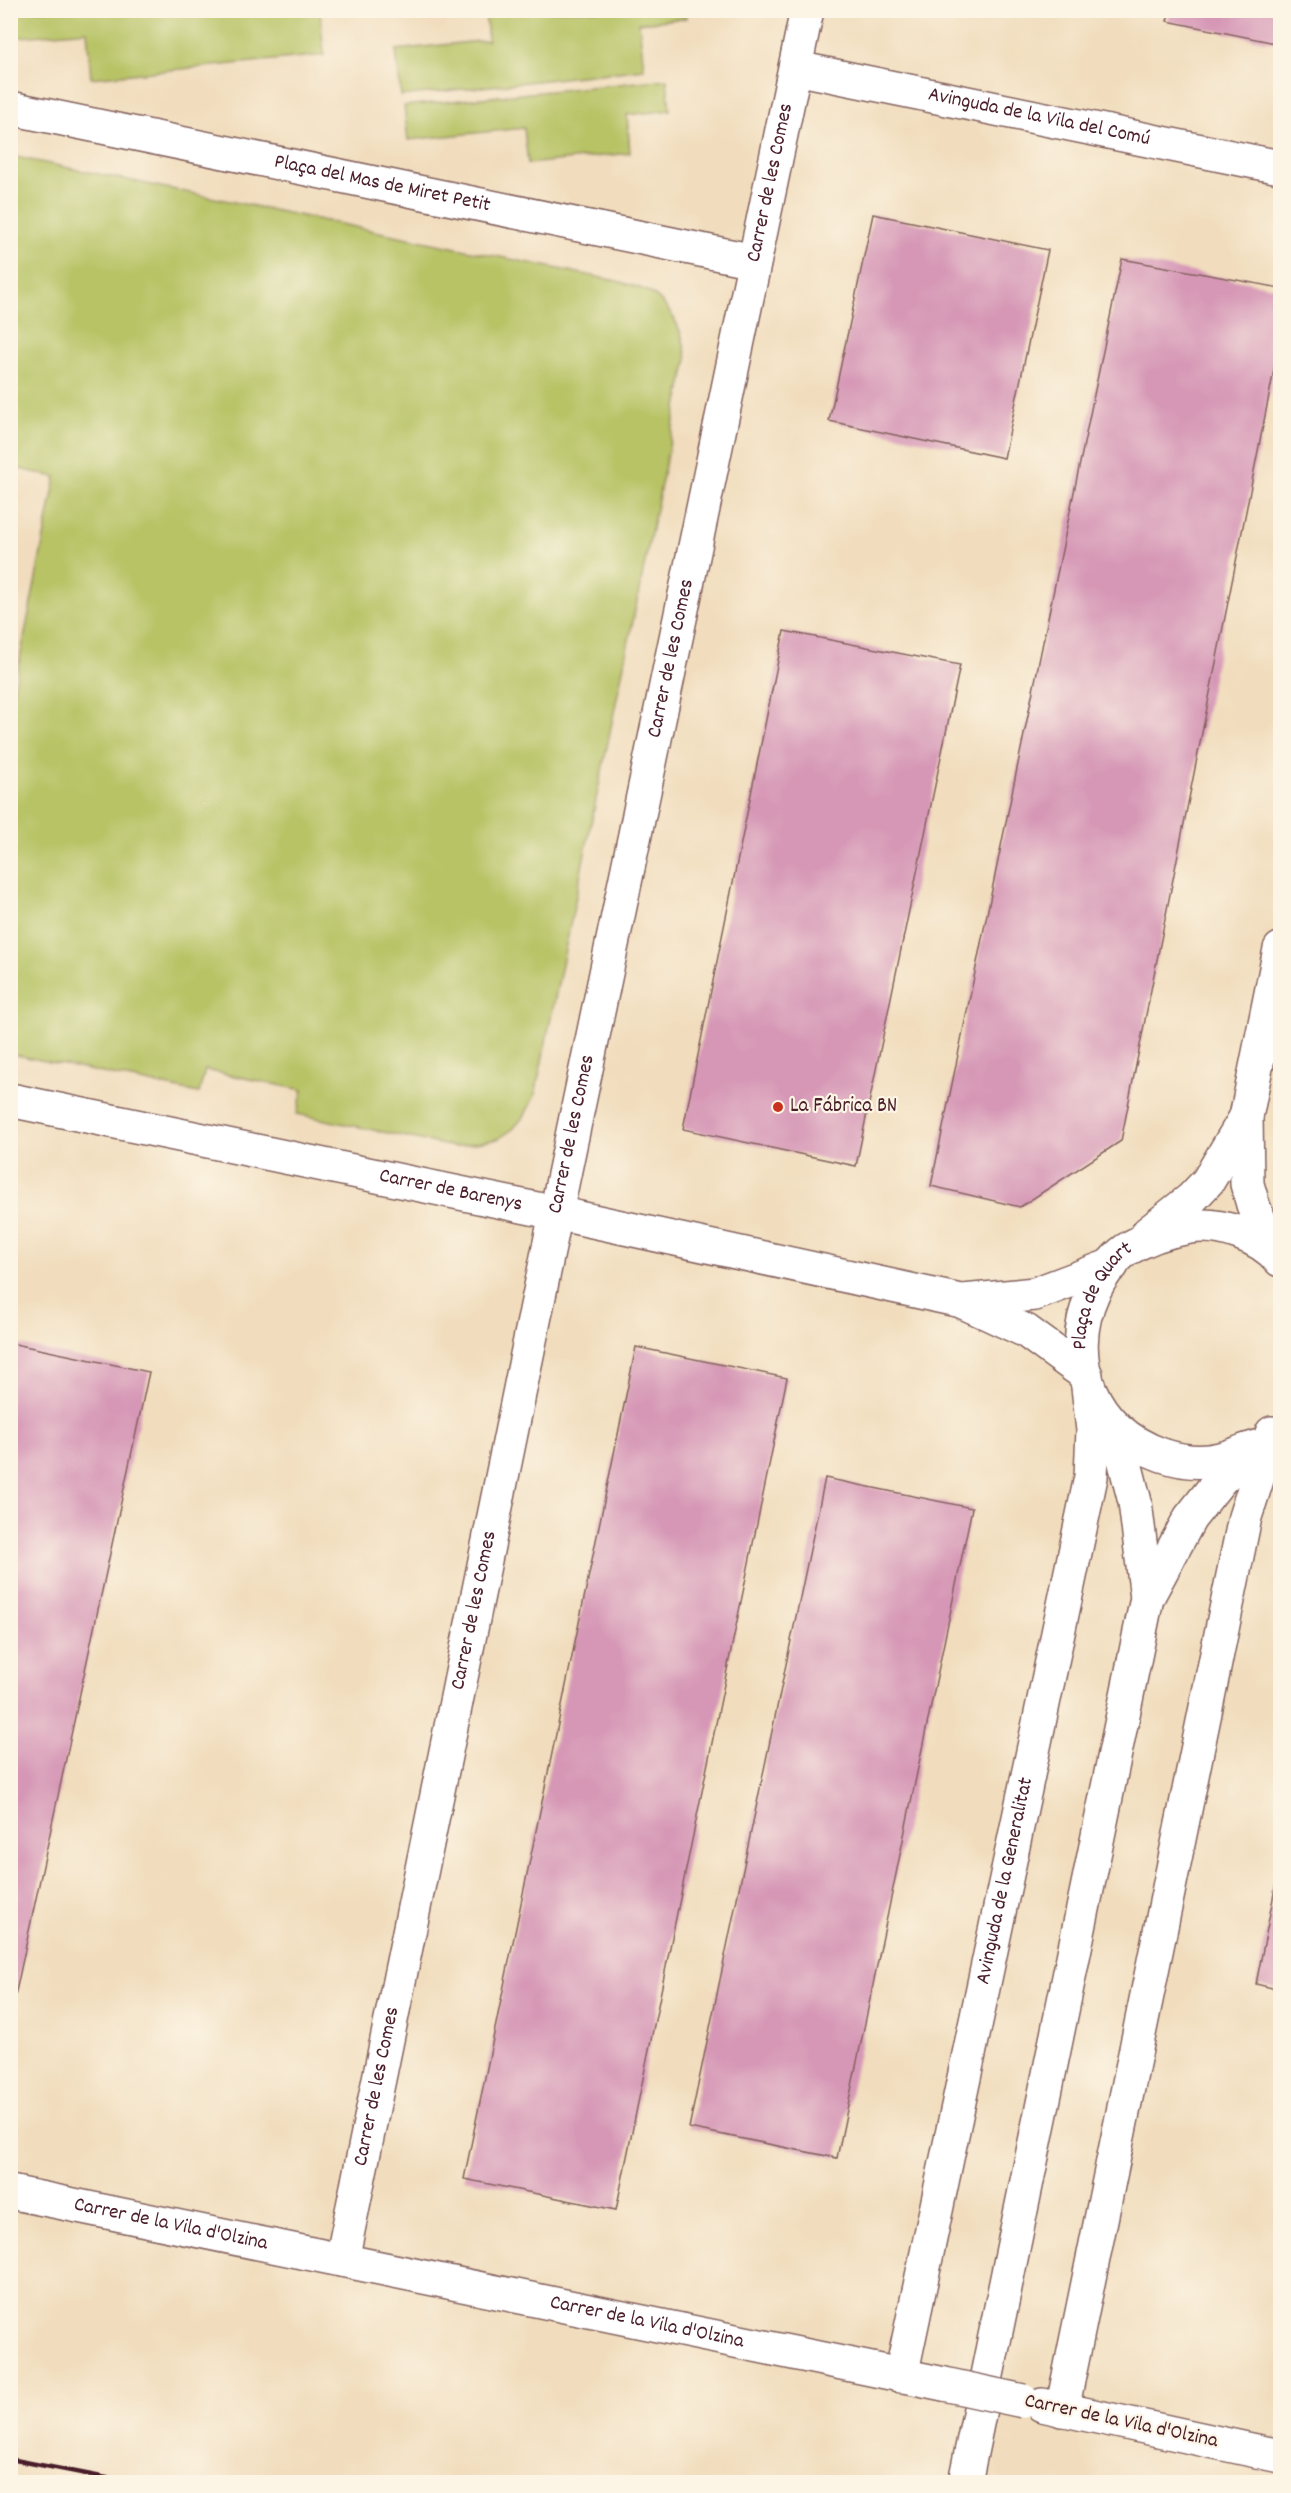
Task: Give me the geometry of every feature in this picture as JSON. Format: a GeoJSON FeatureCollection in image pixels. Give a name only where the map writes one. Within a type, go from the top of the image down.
{"type":"FeatureCollection","features":[{"type":"Feature","properties":{"kind":"street","name":"Carrer de les Comes"},"geometry":{"type":"LineString","coordinates":[[342,2260],[556,1213],[807,10]]}},
{"type":"Feature","properties":{"kind":"street","name":"Avinguda de la Vila del Comú"},"geometry":{"type":"LineString","coordinates":[[796,68],[1281,167]]}},
{"type":"Feature","properties":{"kind":"street","name":"Plaça del Mas de Miret Petit"},"geometry":{"type":"LineString","coordinates":[[10,108],[754,261]]}},
{"type":"Feature","properties":{"kind":"street"},"geometry":{"type":"LineString","coordinates":[[1278,1257],[1254,1208],[1247,1184],[1246,1116],[1281,949]]}},
{"type":"Feature","properties":{"kind":"street","name":"Carrer de Barenys"},"geometry":{"type":"LineString","coordinates":[[10,1100],[556,1213],[962,1301],[1026,1331],[1087,1381]]}},
{"type":"Feature","properties":{"kind":"street"},"geometry":{"type":"LineString","coordinates":[[1118,1258],[1191,1199],[1208,1181],[1246,1116]]}},
{"type":"Feature","properties":{"kind":"street","name":"Plaça de Quart"},"geometry":{"type":"LineString","coordinates":[[1270,1435],[1219,1460],[1180,1461],[1143,1448],[1111,1424],[1098,1407],[1087,1381],[1080,1350],[1084,1313],[1100,1279],[1118,1258],[1160,1232],[1200,1226],[1240,1233],[1278,1257]]}},
{"type":"Feature","properties":{"kind":"street","name":"Carrer de Barenys"},"geometry":{"type":"LineString","coordinates":[[962,1301],[1035,1294],[1118,1258]]}},
{"type":"Feature","properties":{"kind":"street","name":"Avinguda de la Generalitat"},"geometry":{"type":"LineString","coordinates":[[901,2376],[1090,1477],[1093,1430],[1087,1381]]}},
{"type":"Feature","properties":{"kind":"street"},"geometry":{"type":"LineString","coordinates":[[1111,1424],[1124,1459],[1135,1502],[1147,1598]]}},
{"type":"Feature","properties":{"kind":"street"},"geometry":{"type":"LineString","coordinates":[[965,2482],[1147,1598],[1190,1518],[1221,1479],[1270,1435]]}},
{"type":"Feature","properties":{"kind":"street"},"geometry":{"type":"LineString","coordinates":[[1062,2410],[1245,1517],[1270,1435]]}},
{"type":"Feature","properties":{"kind":"street","name":"Carrer de la Vila d'Olzina"},"geometry":{"type":"LineString","coordinates":[[10,2192],[944,2384],[1281,2456]]}},
{"type":"Feature","properties":{"kind":"green space"},"geometry":{"type":"Polygon","coordinates":[[[11,10],[320,11],[324,55],[91,78],[87,31],[11,38],[11,10]]]}},
{"type":"Feature","properties":{"kind":"green space"},"geometry":{"type":"Polygon","coordinates":[[[685,10],[686,18],[639,23],[644,69],[401,96],[396,50],[488,40],[485,11],[685,10]]]}},
{"type":"Feature","properties":{"kind":"green space"},"geometry":{"type":"Polygon","coordinates":[[[667,79],[670,110],[627,115],[630,153],[528,164],[524,128],[408,140],[404,106],[667,79]]]}},
{"type":"Feature","properties":{"kind":"green space"},"geometry":{"type":"Polygon","coordinates":[[[11,156],[617,281],[649,292],[664,305],[676,321],[687,359],[535,1095],[525,1115],[513,1129],[498,1139],[454,1147],[297,1114],[303,1090],[205,1070],[199,1093],[11,1054],[11,704],[56,477],[11,467],[11,156]]]}},
{"type":"Feature","properties":{"kind":"building"},"geometry":{"type":"Polygon","coordinates":[[[1170,10],[1280,10],[1280,44],[1167,21],[1170,10]]]}},
{"type":"Feature","properties":{"kind":"building"},"geometry":{"type":"Polygon","coordinates":[[[873,214],[1048,250],[1004,458],[829,421],[873,214]]]}},
{"type":"Feature","properties":{"kind":"building"},"geometry":{"type":"Polygon","coordinates":[[[1122,259],[1280,288],[1280,340],[1121,1141],[1020,1207],[931,1186],[1122,259]]]}},
{"type":"Feature","properties":{"kind":"building"},"geometry":{"type":"Polygon","coordinates":[[[784,631],[960,665],[856,1166],[683,1129],[784,631]]]}},
{"type":"Feature","properties":{"kind":"building"},"geometry":{"type":"Polygon","coordinates":[[[10,1343],[149,1372],[11,2015],[10,2015],[10,1343]]]}},
{"type":"Feature","properties":{"kind":"building"},"geometry":{"type":"Polygon","coordinates":[[[636,1347],[787,1378],[616,2210],[464,2179],[636,1347]]]}},
{"type":"Feature","properties":{"kind":"building"},"geometry":{"type":"Polygon","coordinates":[[[825,1478],[972,1508],[837,2158],[689,2128],[825,1478]]]}},
{"type":"Feature","properties":{"kind":"building"},"geometry":{"type":"Polygon","coordinates":[[[1280,1868],[1280,1990],[1256,1984],[1280,1868]]]}},
{"type":"Feature","properties":{"kind":"railway"},"geometry":{"type":"LineString","coordinates":[[10,2459],[127,2482]]}},
{"type":"Feature","properties":{"kind":"place","name":"La Fábrica BN"},"geometry":{"type":"Point","coordinates":[778,1107]}}]}
